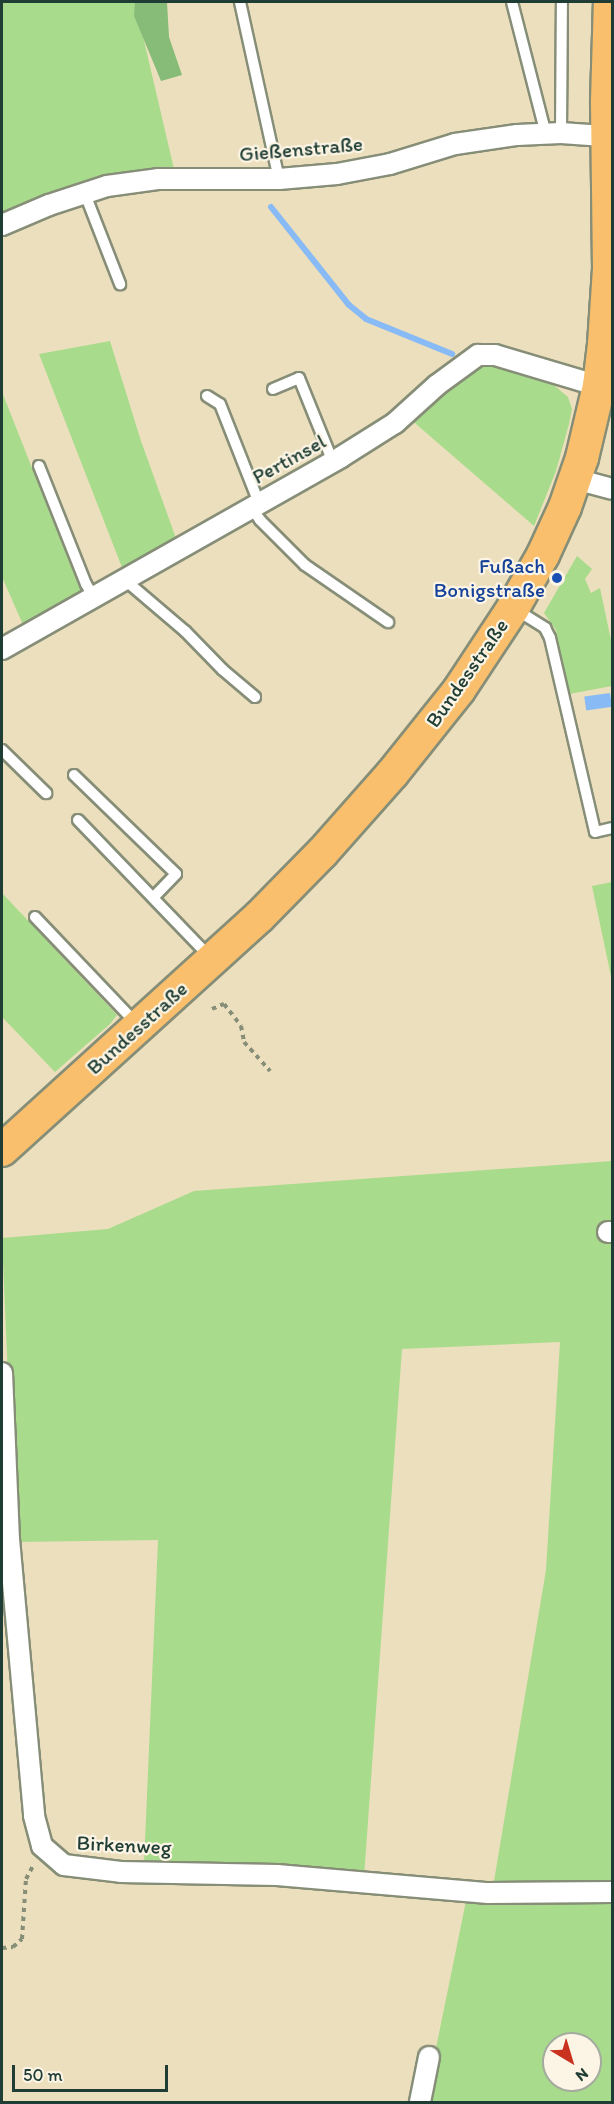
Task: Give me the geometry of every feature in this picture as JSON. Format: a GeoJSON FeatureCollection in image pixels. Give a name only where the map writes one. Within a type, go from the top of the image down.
{"type":"FeatureCollection","features":[{"type":"Feature","properties":{"kind":"main road","name":"Bundesstraße"},"geometry":{"type":"LineString","coordinates":[[2,1149],[213,960],[315,860],[392,774],[459,690],[513,608],[543,555],[575,479],[599,386],[608,279],[610,2]]}},
{"type":"Feature","properties":{"kind":"street","name":"Gießenstraße"},"geometry":{"type":"LineString","coordinates":[[2,225],[107,186],[158,179],[279,179],[337,174],[390,164],[455,144],[553,133],[593,135],[610,131]]}},
{"type":"Feature","properties":{"kind":"street","name":"Pertinsel"},"geometry":{"type":"LineString","coordinates":[[2,648],[333,462],[395,423],[437,385],[478,355],[495,355],[599,386]]}},
{"type":"Feature","properties":{"kind":"street"},"geometry":{"type":"LineString","coordinates":[[575,479],[612,489]]}},
{"type":"Feature","properties":{"kind":"street"},"geometry":{"type":"LineString","coordinates":[[2,1373],[4,1466],[9,1539],[33,1816],[42,1846]]}},
{"type":"Feature","properties":{"kind":"street","name":"Birkenweg"},"geometry":{"type":"LineString","coordinates":[[42,1846],[64,1865],[121,1872],[277,1875],[488,1893],[612,1892]]}},
{"type":"Feature","properties":{"kind":"street"},"geometry":{"type":"LineString","coordinates":[[420,2103],[429,2057]]}},
{"type":"Feature","properties":{"kind":"lane"},"geometry":{"type":"LineString","coordinates":[[240,2],[279,179]]}},
{"type":"Feature","properties":{"kind":"lane"},"geometry":{"type":"LineString","coordinates":[[512,2],[553,133]]}},
{"type":"Feature","properties":{"kind":"lane"},"geometry":{"type":"LineString","coordinates":[[553,133],[562,2]]}},
{"type":"Feature","properties":{"kind":"lane"},"geometry":{"type":"LineString","coordinates":[[85,194],[120,284]]}},
{"type":"Feature","properties":{"kind":"lane"},"geometry":{"type":"LineString","coordinates":[[273,389],[299,378],[333,462]]}},
{"type":"Feature","properties":{"kind":"lane"},"geometry":{"type":"LineString","coordinates":[[207,396],[220,404],[260,520],[304,565],[388,622]]}},
{"type":"Feature","properties":{"kind":"lane"},"geometry":{"type":"LineString","coordinates":[[39,466],[86,584],[94,598]]}},
{"type":"Feature","properties":{"kind":"lane"},"geometry":{"type":"LineString","coordinates":[[125,580],[185,631],[223,670],[255,697]]}},
{"type":"Feature","properties":{"kind":"lane"},"geometry":{"type":"LineString","coordinates":[[513,608],[545,628],[550,638],[595,832],[612,828]]}},
{"type":"Feature","properties":{"kind":"lane"},"geometry":{"type":"LineString","coordinates":[[2,750],[46,793]]}},
{"type":"Feature","properties":{"kind":"lane"},"geometry":{"type":"LineString","coordinates":[[74,775],[176,874],[154,897]]}},
{"type":"Feature","properties":{"kind":"lane"},"geometry":{"type":"LineString","coordinates":[[78,820],[213,960]]}},
{"type":"Feature","properties":{"kind":"lane"},"geometry":{"type":"LineString","coordinates":[[35,916],[139,1026]]}},
{"type":"Feature","properties":{"kind":"path"},"geometry":{"type":"LineString","coordinates":[[212,1009],[224,1004],[241,1026],[244,1042],[270,1071]]}},
{"type":"Feature","properties":{"kind":"path"},"geometry":{"type":"LineString","coordinates":[[2,1948],[13,1947],[22,1939],[26,1879],[42,1846]]}},
{"type":"Feature","properties":{"kind":"green space"},"geometry":{"type":"Polygon","coordinates":[[[2,2],[135,2],[174,169],[143,174],[2,216],[2,2]]]}},
{"type":"Feature","properties":{"kind":"green space"},"geometry":{"type":"Polygon","coordinates":[[[135,2],[167,2],[169,37],[182,75],[161,81],[134,16],[135,2]]]}},
{"type":"Feature","properties":{"kind":"green space"},"geometry":{"type":"Polygon","coordinates":[[[110,341],[141,441],[177,541],[123,570],[39,354],[110,341]]]}},
{"type":"Feature","properties":{"kind":"green space"},"geometry":{"type":"Polygon","coordinates":[[[485,363],[500,365],[550,382],[568,397],[572,409],[556,471],[534,526],[409,418],[465,372],[485,363]]]}},
{"type":"Feature","properties":{"kind":"green space"},"geometry":{"type":"Polygon","coordinates":[[[2,392],[82,594],[24,627],[2,577],[2,392]]]}},
{"type":"Feature","properties":{"kind":"green space"},"geometry":{"type":"Polygon","coordinates":[[[577,556],[592,569],[585,579],[591,593],[600,588],[612,645],[612,686],[569,694],[559,663],[556,630],[544,613],[577,556]]]}},
{"type":"Feature","properties":{"kind":"green space"},"geometry":{"type":"Polygon","coordinates":[[[612,882],[612,981],[592,886],[612,882]]]}},
{"type":"Feature","properties":{"kind":"green space"},"geometry":{"type":"Polygon","coordinates":[[[2,893],[117,1015],[110,1024],[55,1072],[2,1017],[2,893]]]}},
{"type":"Feature","properties":{"kind":"green space"},"geometry":{"type":"Polygon","coordinates":[[[612,1161],[612,1887],[493,1887],[546,1570],[560,1342],[402,1349],[364,1877],[144,1864],[158,1540],[15,1542],[2,1238],[108,1229],[194,1191],[612,1161]]]}},
{"type":"Feature","properties":{"kind":"green space"},"geometry":{"type":"Polygon","coordinates":[[[467,1896],[612,1897],[612,2102],[425,2102],[467,1896]]]}},
{"type":"Feature","properties":{"kind":"water"},"geometry":{"type":"Polygon","coordinates":[[[610,693],[612,707],[586,710],[584,697],[610,693]]]}},
{"type":"Feature","properties":{"kind":"waterway"},"geometry":{"type":"LineString","coordinates":[[271,207],[349,305],[366,319],[452,354]]}},
{"type":"Feature","properties":{"kind":"place","name":"Fußach Bonigstraße"},"geometry":{"type":"Point","coordinates":[557,578]}}]}
